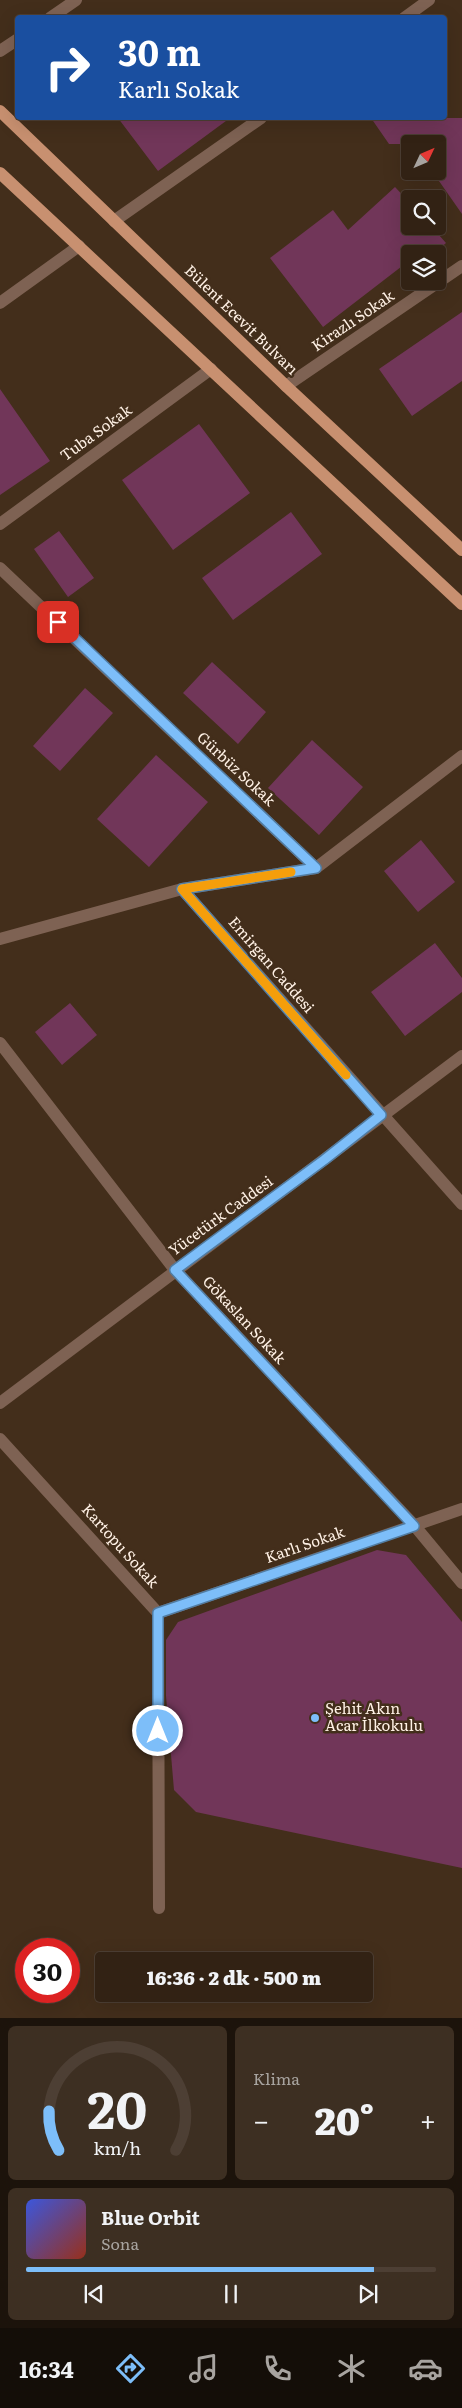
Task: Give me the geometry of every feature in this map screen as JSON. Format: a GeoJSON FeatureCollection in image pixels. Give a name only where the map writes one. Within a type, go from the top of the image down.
{"type":"FeatureCollection","features":[{"type":"Feature","properties":{"kind":"main road","name":"Bülent Ecevit Bulvarı"},"geometry":{"type":"LineString","coordinates":[[0,112],[286,386],[459,543]]}},
{"type":"Feature","properties":{"kind":"main road"},"geometry":{"type":"LineString","coordinates":[[0,174],[462,604]]}},
{"type":"Feature","properties":{"kind":"street"},"geometry":{"type":"LineString","coordinates":[[54,15],[76,0]]}},
{"type":"Feature","properties":{"kind":"street"},"geometry":{"type":"LineString","coordinates":[[408,15],[429,0]]}},
{"type":"Feature","properties":{"kind":"street"},"geometry":{"type":"LineString","coordinates":[[0,51],[15,41]]}},
{"type":"Feature","properties":{"kind":"street"},"geometry":{"type":"LineString","coordinates":[[114,220],[259,120]]}},
{"type":"Feature","properties":{"kind":"street"},"geometry":{"type":"LineString","coordinates":[[0,303],[79,246]]}},
{"type":"Feature","properties":{"kind":"street","name":"Kirazlı Sokak"},"geometry":{"type":"LineString","coordinates":[[286,386],[462,266]]}},
{"type":"Feature","properties":{"kind":"street","name":"Tuba Sokak"},"geometry":{"type":"LineString","coordinates":[[0,524],[211,369]]}},
{"type":"Feature","properties":{"kind":"street","name":"Gürbüz Sokak"},"geometry":{"type":"LineString","coordinates":[[0,568],[316,868]]}},
{"type":"Feature","properties":{"kind":"street"},"geometry":{"type":"LineString","coordinates":[[0,939],[182,889],[316,868],[462,756]]}},
{"type":"Feature","properties":{"kind":"street","name":"Emirgan Caddesi"},"geometry":{"type":"LineString","coordinates":[[182,889],[462,1204]]}},
{"type":"Feature","properties":{"kind":"street","name":"Gökaslan Sokak"},"geometry":{"type":"LineString","coordinates":[[0,1043],[175,1270],[414,1526],[462,1583]]}},
{"type":"Feature","properties":{"kind":"street","name":"Yücetürk Caddesi"},"geometry":{"type":"LineString","coordinates":[[0,1403],[462,1056]]}},
{"type":"Feature","properties":{"kind":"street","name":"Kartopu Sokak"},"geometry":{"type":"LineString","coordinates":[[0,1439],[158,1613]]}},
{"type":"Feature","properties":{"kind":"street","name":"Karlı Sokak"},"geometry":{"type":"LineString","coordinates":[[158,1613],[462,1509]]}},
{"type":"Feature","properties":{"kind":"street"},"geometry":{"type":"LineString","coordinates":[[158,1613],[159,1908]]}},
{"type":"Feature","properties":{"kind":"building"},"geometry":{"type":"Polygon","coordinates":[[[447,118],[462,118],[462,214],[438,180],[446,180],[446,135],[401,135],[401,144],[389,144],[372,120],[447,120],[447,118]]]}},
{"type":"Feature","properties":{"kind":"building"},"geometry":{"type":"Polygon","coordinates":[[[120,120],[227,120],[158,171],[120,120]]]}},
{"type":"Feature","properties":{"kind":"building"},"geometry":{"type":"Polygon","coordinates":[[[395,187],[401,193],[401,235],[439,235],[446,243],[444,245],[401,245],[401,267],[323,327],[270,258],[333,210],[348,230],[395,187]]]}},
{"type":"Feature","properties":{"kind":"building"},"geometry":{"type":"Polygon","coordinates":[[[462,312],[462,381],[412,416],[379,369],[462,312]]]}},
{"type":"Feature","properties":{"kind":"building"},"geometry":{"type":"Polygon","coordinates":[[[0,389],[50,461],[0,495],[0,389]]]}},
{"type":"Feature","properties":{"kind":"building"},"geometry":{"type":"Polygon","coordinates":[[[199,424],[250,493],[173,550],[122,480],[199,424]]]}},
{"type":"Feature","properties":{"kind":"building"},"geometry":{"type":"Polygon","coordinates":[[[291,512],[322,554],[233,620],[202,578],[291,512]]]}},
{"type":"Feature","properties":{"kind":"building"},"geometry":{"type":"Polygon","coordinates":[[[59,531],[94,578],[68,597],[34,549],[59,531]]]}},
{"type":"Feature","properties":{"kind":"building"},"geometry":{"type":"Polygon","coordinates":[[[212,662],[266,712],[238,744],[183,693],[212,662]]]}},
{"type":"Feature","properties":{"kind":"building"},"geometry":{"type":"Polygon","coordinates":[[[85,688],[113,713],[60,771],[33,746],[85,688]]]}},
{"type":"Feature","properties":{"kind":"building"},"geometry":{"type":"Polygon","coordinates":[[[312,740],[363,787],[319,835],[268,788],[312,740]]]}},
{"type":"Feature","properties":{"kind":"building"},"geometry":{"type":"Polygon","coordinates":[[[156,755],[208,802],[149,867],[97,819],[156,755]]]}},
{"type":"Feature","properties":{"kind":"building"},"geometry":{"type":"Polygon","coordinates":[[[421,840],[455,882],[418,912],[384,871],[421,840]]]}},
{"type":"Feature","properties":{"kind":"building"},"geometry":{"type":"Polygon","coordinates":[[[435,943],[462,978],[462,992],[405,1036],[371,992],[435,943]]]}},
{"type":"Feature","properties":{"kind":"building"},"geometry":{"type":"Polygon","coordinates":[[[70,1003],[97,1035],[62,1065],[35,1032],[70,1003]]]}},
{"type":"Feature","properties":{"kind":"building","name":"Şehit Akın Acar İlkokulu"},"geometry":{"type":"Polygon","coordinates":[[[377,1550],[406,1555],[462,1622],[462,1868],[196,1812],[174,1790],[166,1696],[166,1640],[178,1622],[377,1550]]]}},
{"type":"Feature","properties":{"kind":"slow traffic"},"geometry":{"type":"LineString","coordinates":[[291,872],[182,889],[346,1075]]}},
{"type":"Feature","properties":{"kind":"place","name":"Şehit Akın Acar İlkokulu"},"geometry":{"type":"Point","coordinates":[315,1718]}},
{"type":"Feature","properties":{"kind":"route"},"geometry":{"type":"LineString","coordinates":[[58,622],[316,868],[182,889],[381,1115],[324,1160],[175,1270],[414,1526],[158,1613],[158,1731]]}}]}
